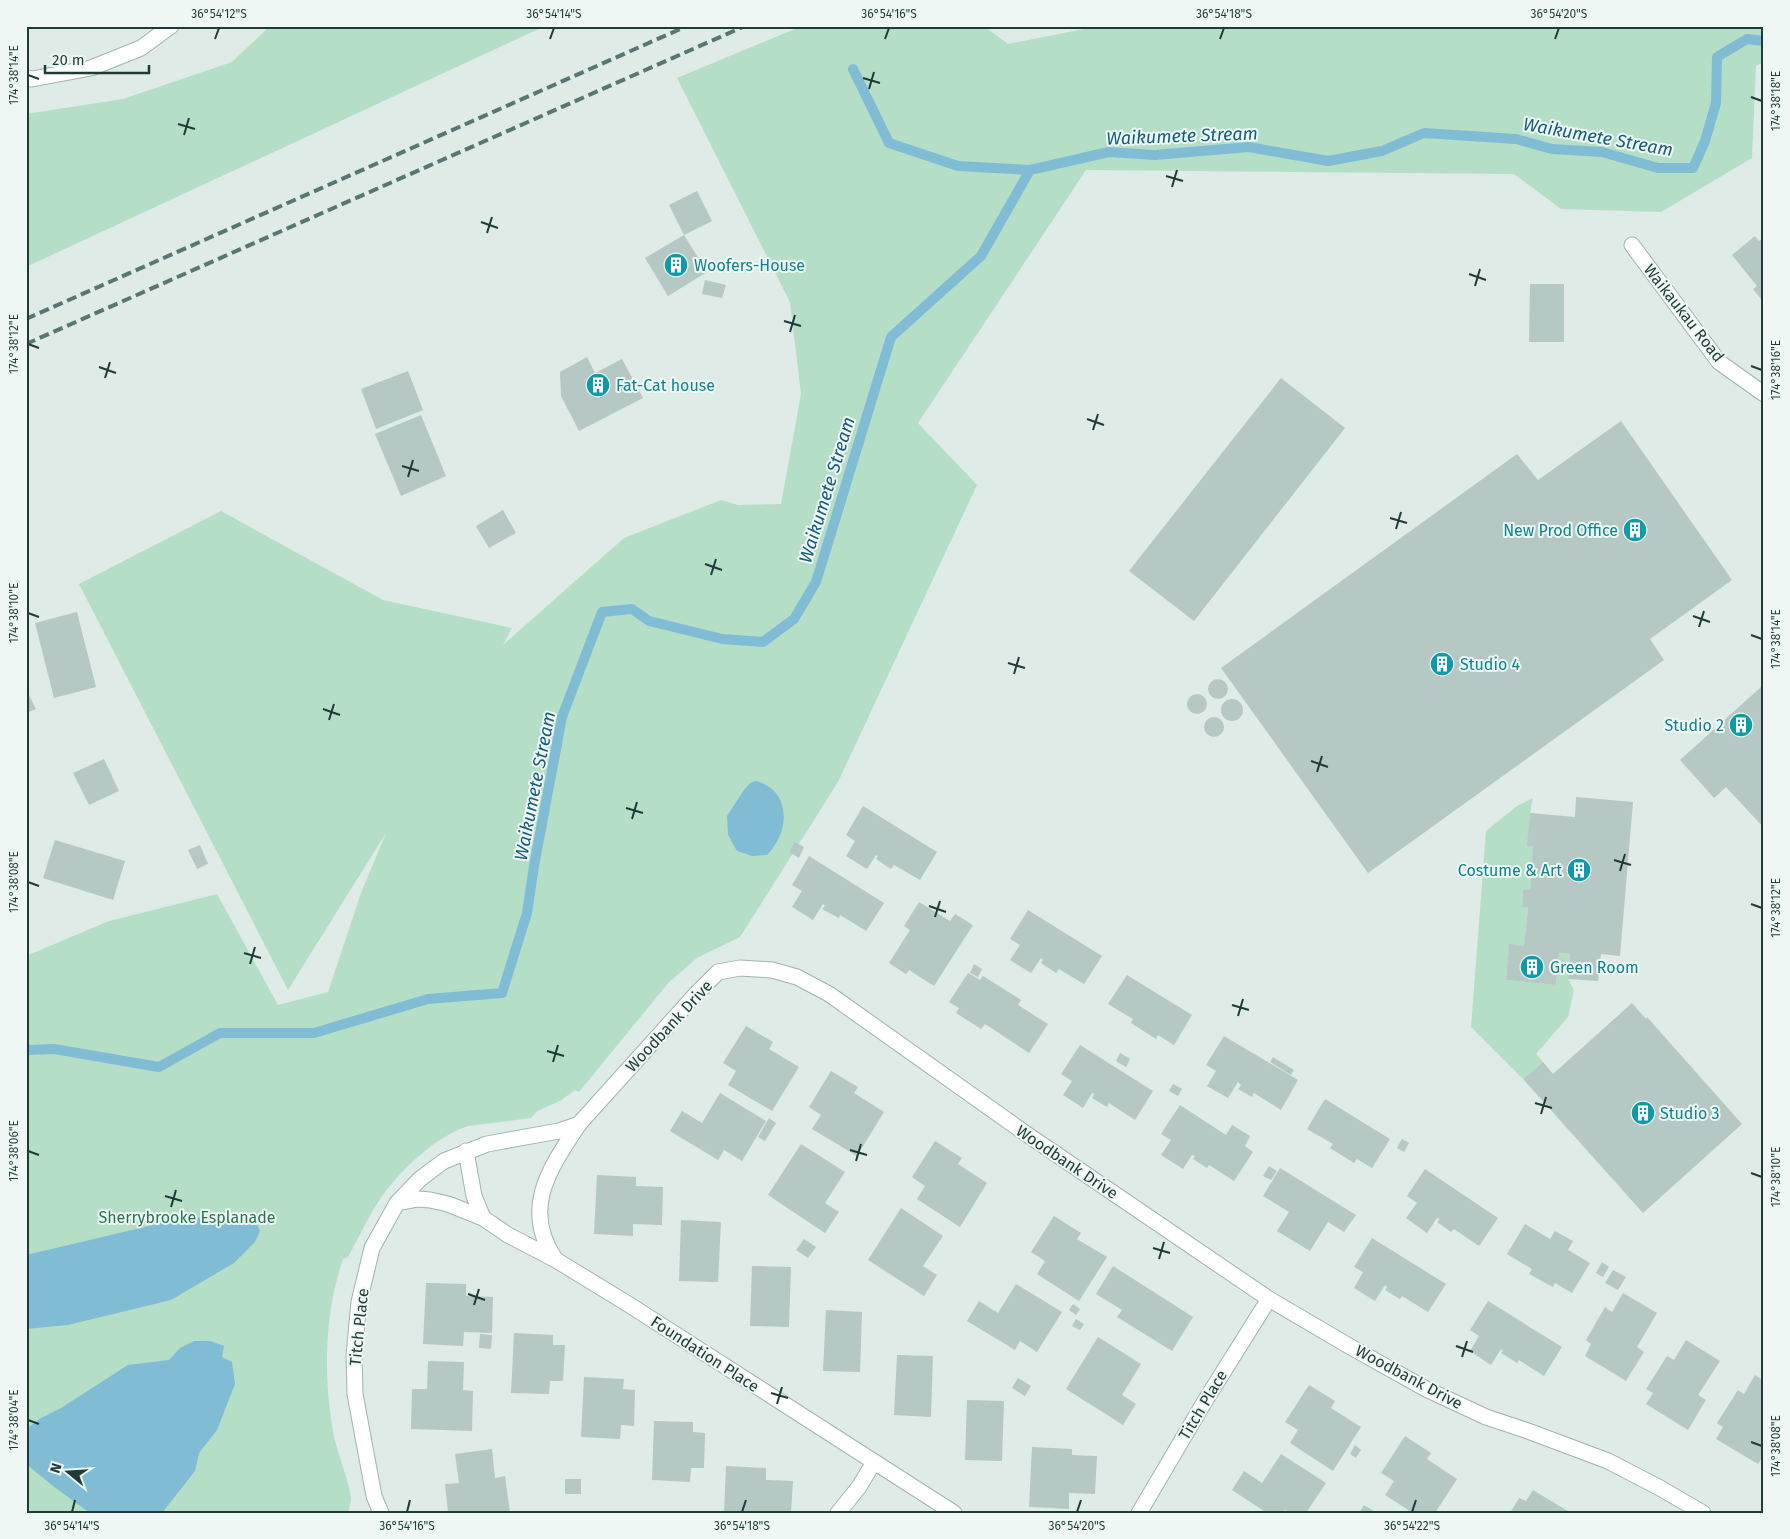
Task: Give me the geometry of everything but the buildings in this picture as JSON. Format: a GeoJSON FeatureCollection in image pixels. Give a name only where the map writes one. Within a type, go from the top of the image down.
{"type":"FeatureCollection","features":[{"type":"Feature","properties":{"kind":"street"},"geometry":{"type":"LineString","coordinates":[[26,78],[32,79],[91,68],[141,48],[172,26]]}},
{"type":"Feature","properties":{"kind":"street","name":"Waikaukau Road"},"geometry":{"type":"LineString","coordinates":[[1632,245],[1719,362],[1764,394]]}},
{"type":"Feature","properties":{"kind":"street","name":"Woodbank Drive"},"geometry":{"type":"LineString","coordinates":[[579,1124],[696,993],[718,972],[740,968],[772,970],[797,977],[829,994],[1025,1134],[1269,1299],[1426,1389],[1486,1417],[1528,1430],[1608,1462],[1660,1488],[1703,1513]]}},
{"type":"Feature","properties":{"kind":"street"},"geometry":{"type":"LineString","coordinates":[[482,1218],[474,1196],[466,1151],[487,1144],[559,1131],[579,1124]]}},
{"type":"Feature","properties":{"kind":"street","name":"Foundation Place"},"geometry":{"type":"LineString","coordinates":[[556,1260],[542,1236],[539,1214],[540,1199],[551,1168],[579,1124]]}},
{"type":"Feature","properties":{"kind":"street","name":"Titch Place"},"geometry":{"type":"LineString","coordinates":[[381,1513],[374,1496],[355,1394],[354,1355],[359,1302],[372,1248],[397,1203],[420,1178],[444,1161],[466,1151]]}},
{"type":"Feature","properties":{"kind":"street","name":"Foundation Place"},"geometry":{"type":"LineString","coordinates":[[397,1203],[418,1199],[430,1200],[448,1204],[482,1218],[508,1235],[556,1260],[954,1513]]}},
{"type":"Feature","properties":{"kind":"street","name":"Titch Place"},"geometry":{"type":"LineString","coordinates":[[1139,1513],[1204,1401],[1269,1299]]}},
{"type":"Feature","properties":{"kind":"street"},"geometry":{"type":"LineString","coordinates":[[838,1513],[859,1487],[874,1462]]}},
{"type":"Feature","properties":{"kind":"green space"},"geometry":{"type":"Polygon","coordinates":[[[270,26],[545,26],[26,267],[26,114],[123,99],[232,62],[270,26]]]}},
{"type":"Feature","properties":{"kind":"green space","name":"Sherrybrooke Esplanade"},"geometry":{"type":"Polygon","coordinates":[[[802,26],[984,26],[1008,44],[1099,26],[1764,26],[1764,62],[1756,66],[1752,158],[1661,212],[1561,209],[1514,174],[1086,170],[918,423],[977,485],[838,782],[740,937],[697,958],[669,982],[579,1092],[575,1090],[560,1101],[537,1111],[531,1118],[468,1126],[444,1138],[420,1155],[382,1196],[368,1218],[348,1257],[343,1259],[332,1302],[327,1346],[327,1369],[330,1414],[334,1436],[351,1498],[348,1513],[26,1513],[26,956],[109,921],[217,894],[278,1005],[328,992],[361,893],[386,833],[288,990],[79,584],[221,511],[383,600],[512,628],[503,645],[624,538],[721,500],[738,505],[781,504],[801,394],[790,302],[677,78],[802,26]]]}},
{"type":"Feature","properties":{"kind":"green space"},"geometry":{"type":"Polygon","coordinates":[[[1533,798],[1528,846],[1533,846],[1530,890],[1523,890],[1522,907],[1528,907],[1524,946],[1509,945],[1506,980],[1556,985],[1559,953],[1570,954],[1568,979],[1574,990],[1568,1017],[1536,1054],[1543,1062],[1523,1079],[1471,1027],[1486,831],[1517,806],[1533,798]]]}},
{"type":"Feature","properties":{"kind":"water"},"geometry":{"type":"Polygon","coordinates":[[[756,781],[768,786],[776,793],[784,813],[780,835],[775,846],[767,855],[752,856],[737,851],[728,835],[727,816],[744,790],[750,783],[756,781]]]}},
{"type":"Feature","properties":{"kind":"water"},"geometry":{"type":"Polygon","coordinates":[[[247,1215],[256,1222],[260,1231],[255,1242],[234,1263],[171,1300],[68,1325],[26,1329],[26,1255],[166,1222],[193,1218],[247,1215]]]}},
{"type":"Feature","properties":{"kind":"water"},"geometry":{"type":"Polygon","coordinates":[[[194,1341],[210,1341],[224,1346],[222,1357],[232,1362],[235,1384],[217,1430],[199,1453],[195,1471],[162,1513],[90,1513],[26,1464],[26,1429],[41,1418],[61,1408],[128,1365],[169,1360],[180,1348],[194,1341]]]}},
{"type":"Feature","properties":{"kind":"waterway","name":"Waikumete Stream"},"geometry":{"type":"LineString","coordinates":[[26,1050],[54,1049],[159,1067],[220,1033],[314,1033],[428,999],[502,993],[527,913],[562,717],[602,612],[632,609],[649,621],[722,639],[763,642],[794,619],[816,582],[891,337],[981,256],[1030,170],[1109,152],[1155,155],[1249,147],[1328,161],[1382,151],[1424,133],[1516,139],[1552,149],[1602,152],[1658,168],[1693,168],[1705,141],[1716,103],[1717,57],[1747,39],[1764,41]]}},
{"type":"Feature","properties":{"kind":"waterway"},"geometry":{"type":"LineString","coordinates":[[853,69],[889,143],[958,166],[1030,170]]}},
{"type":"Feature","properties":{"kind":"railway"},"geometry":{"type":"LineString","coordinates":[[26,319],[687,26]]}},
{"type":"Feature","properties":{"kind":"railway"},"geometry":{"type":"LineString","coordinates":[[26,344],[745,26]]}},
{"type":"Feature","properties":{"kind":"place","name":"Woofers-House"},"geometry":{"type":"Point","coordinates":[676,265]}},
{"type":"Feature","properties":{"kind":"place","name":"Fat-Cat house"},"geometry":{"type":"Point","coordinates":[598,385]}},
{"type":"Feature","properties":{"kind":"place","name":"New Prod Office"},"geometry":{"type":"Point","coordinates":[1635,530]}},
{"type":"Feature","properties":{"kind":"place","name":"Studio 4"},"geometry":{"type":"Point","coordinates":[1442,664]}},
{"type":"Feature","properties":{"kind":"place","name":"Studio 2"},"geometry":{"type":"Point","coordinates":[1741,725]}},
{"type":"Feature","properties":{"kind":"place","name":"Costume & Art"},"geometry":{"type":"Point","coordinates":[1579,870]}},
{"type":"Feature","properties":{"kind":"place","name":"Green Room"},"geometry":{"type":"Point","coordinates":[1532,967]}},
{"type":"Feature","properties":{"kind":"place","name":"Studio 3"},"geometry":{"type":"Point","coordinates":[1643,1113]}}]}
